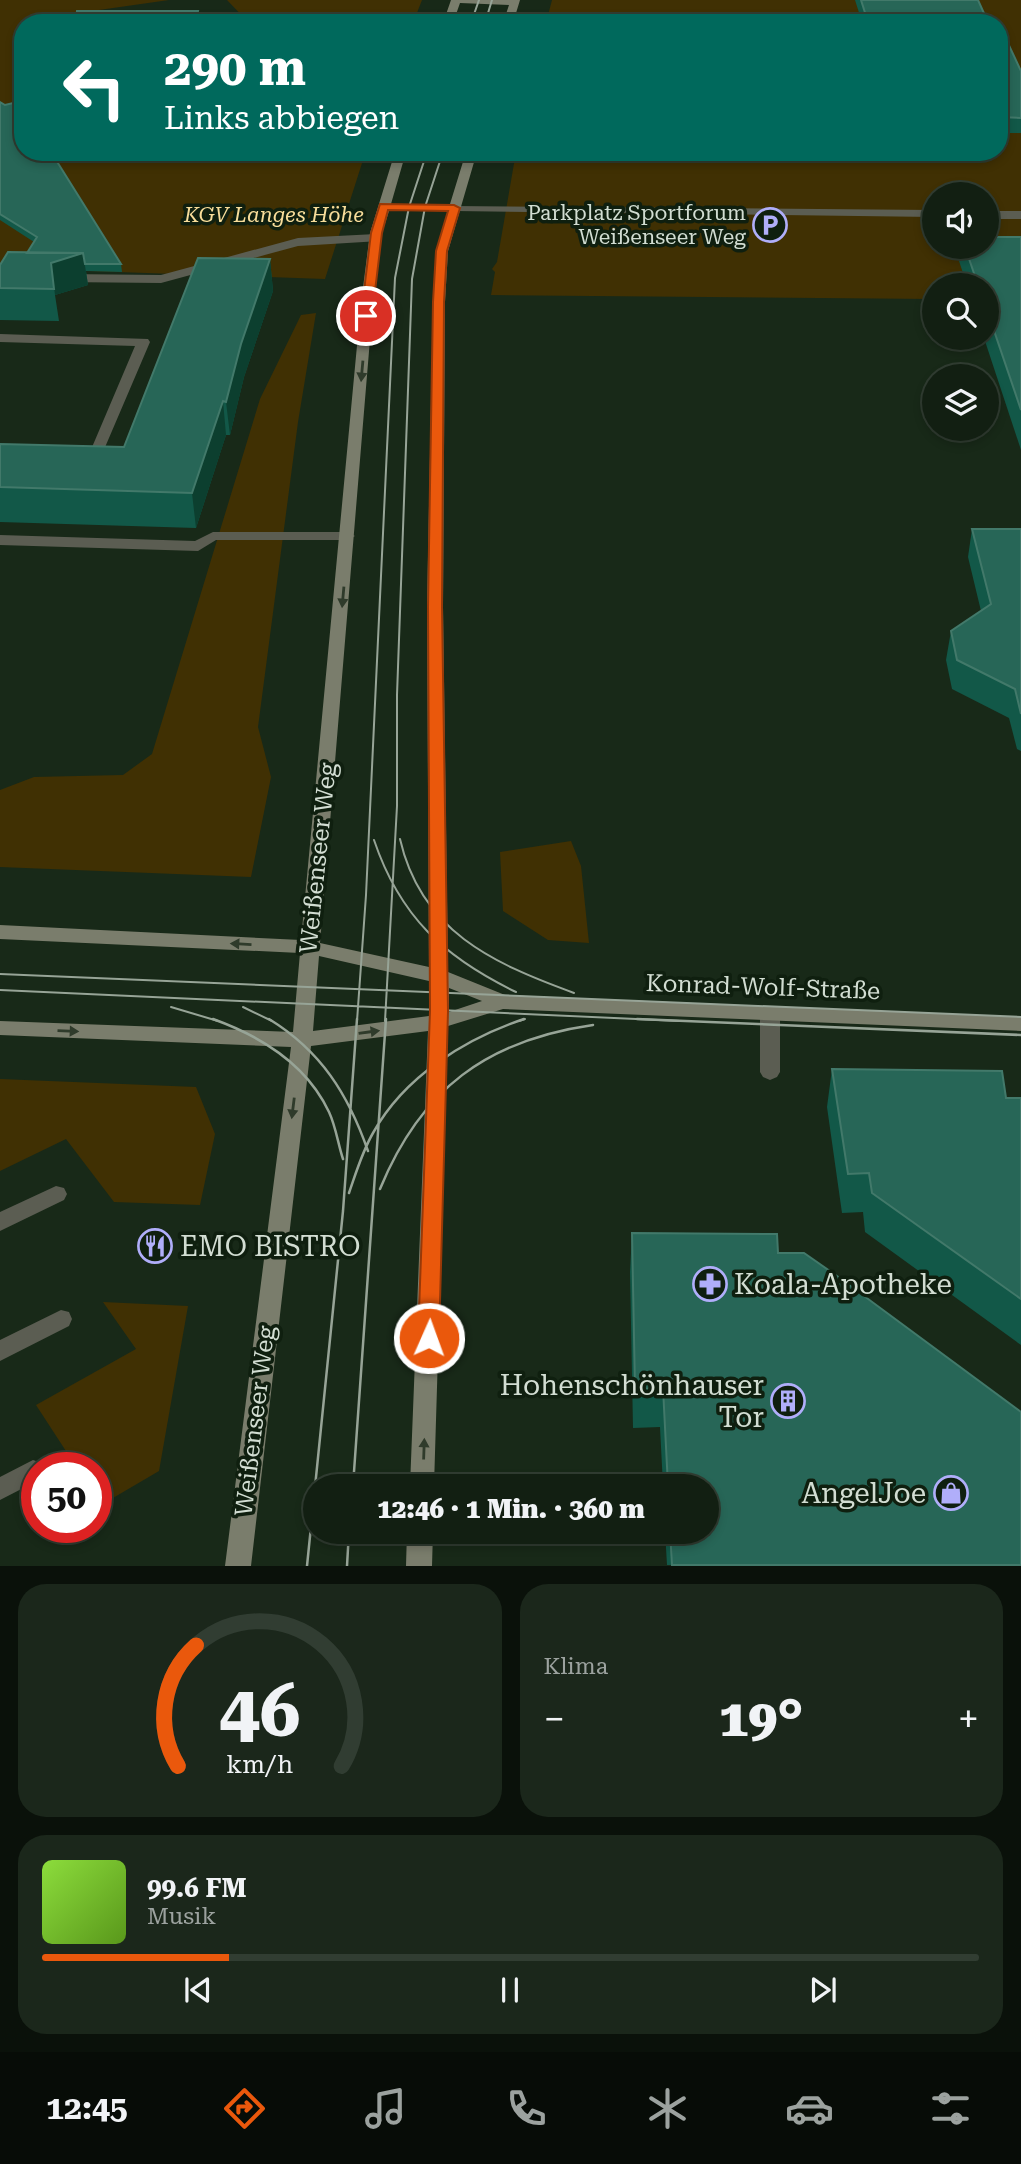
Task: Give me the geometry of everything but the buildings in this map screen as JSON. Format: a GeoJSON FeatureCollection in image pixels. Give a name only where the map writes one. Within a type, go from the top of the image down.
{"type":"FeatureCollection","features":[{"type":"Feature","properties":{"kind":"main road"},"geometry":{"type":"LineString","coordinates":[[456,0],[514,1]]}},
{"type":"Feature","properties":{"kind":"main road","name":"Weißenseer Weg"},"geometry":{"type":"LineString","coordinates":[[238,1566],[302,1040],[376,238],[398,161]]}},
{"type":"Feature","properties":{"kind":"main road"},"geometry":{"type":"LineString","coordinates":[[422,1474],[439,1022],[435,607],[439,302],[442,251],[469,161]]}},
{"type":"Feature","properties":{"kind":"main road"},"geometry":{"type":"LineString","coordinates":[[384,207],[454,208]]}},
{"type":"Feature","properties":{"kind":"main road","name":"Konrad-Wolf-Straße"},"geometry":{"type":"LineString","coordinates":[[0,932],[309,947],[439,976],[503,1002],[1021,1024]]}},
{"type":"Feature","properties":{"kind":"main road","name":"Konrad-Wolf-Straße"},"geometry":{"type":"LineString","coordinates":[[0,1028],[302,1040],[439,1022],[503,1002]]}},
{"type":"Feature","properties":{"kind":"main road"},"geometry":{"type":"LineString","coordinates":[[419,1566],[420,1544]]}},
{"type":"Feature","properties":{"kind":"lane"},"geometry":{"type":"LineString","coordinates":[[454,208],[922,214]]}},
{"type":"Feature","properties":{"kind":"lane"},"geometry":{"type":"LineString","coordinates":[[999,215],[1021,215]]}},
{"type":"Feature","properties":{"kind":"lane"},"geometry":{"type":"LineString","coordinates":[[54,278],[161,279],[298,242],[376,238]]}},
{"type":"Feature","properties":{"kind":"lane"},"geometry":{"type":"LineString","coordinates":[[0,338],[142,342],[92,464],[65,463]]}},
{"type":"Feature","properties":{"kind":"lane"},"geometry":{"type":"LineString","coordinates":[[0,540],[198,546],[213,536],[348,536]]}},
{"type":"Feature","properties":{"kind":"lane"},"geometry":{"type":"LineString","coordinates":[[770,1014],[771,1072]]}},
{"type":"Feature","properties":{"kind":"lane"},"geometry":{"type":"LineString","coordinates":[[0,1222],[55,1194]]}},
{"type":"Feature","properties":{"kind":"lane"},"geometry":{"type":"LineString","coordinates":[[0,1351],[61,1319]]}},
{"type":"Feature","properties":{"kind":"lane"},"geometry":{"type":"LineString","coordinates":[[0,1489],[21,1478]]}},
{"type":"Feature","properties":{"kind":"green space","name":"KGV Langes Höhe"},"geometry":{"type":"Polygon","coordinates":[[[0,0],[169,0],[71,14],[14,14],[14,161],[363,161],[325,279],[0,268],[0,0]]]}},
{"type":"Feature","properties":{"kind":"green space"},"geometry":{"type":"Polygon","coordinates":[[[227,0],[422,0],[417,14],[240,14],[227,0]]]}},
{"type":"Feature","properties":{"kind":"green space","name":"Parkplatz Sportforum Weißenseer Weg"},"geometry":{"type":"Polygon","coordinates":[[[552,0],[1021,0],[1021,300],[999,290],[999,273],[922,273],[922,299],[491,295],[495,272],[492,269],[497,262],[514,161],[1008,161],[1008,14],[548,14],[552,0]]]}},
{"type":"Feature","properties":{"kind":"green space"},"geometry":{"type":"Polygon","coordinates":[[[316,313],[298,422],[258,727],[271,777],[251,877],[0,867],[0,790],[34,777],[123,775],[152,754],[260,399],[301,315],[316,313]]]}},
{"type":"Feature","properties":{"kind":"green space"},"geometry":{"type":"Polygon","coordinates":[[[571,841],[581,866],[589,943],[548,940],[503,911],[500,852],[571,841]]]}},
{"type":"Feature","properties":{"kind":"green space"},"geometry":{"type":"Polygon","coordinates":[[[0,1079],[196,1087],[215,1134],[200,1205],[114,1202],[66,1139],[0,1171],[0,1079]]]}},
{"type":"Feature","properties":{"kind":"green space"},"geometry":{"type":"Polygon","coordinates":[[[103,1302],[188,1306],[159,1471],[112,1499],[112,1452],[67,1452],[36,1405],[136,1349],[103,1302]]]}},
{"type":"Feature","properties":{"kind":"tram line"},"geometry":{"type":"LineString","coordinates":[[474,14],[479,0]]}},
{"type":"Feature","properties":{"kind":"tram line"},"geometry":{"type":"LineString","coordinates":[[488,14],[492,0]]}},
{"type":"Feature","properties":{"kind":"tram line"},"geometry":{"type":"LineString","coordinates":[[359,989],[395,278],[409,207],[424,161]]}},
{"type":"Feature","properties":{"kind":"tram line"},"geometry":{"type":"LineString","coordinates":[[393,882],[412,279],[425,207],[440,161]]}},
{"type":"Feature","properties":{"kind":"tram line"},"geometry":{"type":"LineString","coordinates":[[400,839],[410,871],[425,898],[443,920],[464,939],[515,969],[574,993]]}},
{"type":"Feature","properties":{"kind":"tram line"},"geometry":{"type":"LineString","coordinates":[[374,840],[393,882]]}},
{"type":"Feature","properties":{"kind":"tram line"},"geometry":{"type":"LineString","coordinates":[[387,990],[393,882]]}},
{"type":"Feature","properties":{"kind":"tram line"},"geometry":{"type":"LineString","coordinates":[[393,882],[411,913],[446,949],[490,979],[516,992]]}},
{"type":"Feature","properties":{"kind":"tram line"},"geometry":{"type":"LineString","coordinates":[[0,974],[359,989]]}},
{"type":"Feature","properties":{"kind":"tram line"},"geometry":{"type":"LineString","coordinates":[[358,1006],[359,989]]}},
{"type":"Feature","properties":{"kind":"tram line"},"geometry":{"type":"LineString","coordinates":[[359,989],[387,990]]}},
{"type":"Feature","properties":{"kind":"tram line"},"geometry":{"type":"LineString","coordinates":[[0,990],[358,1006]]}},
{"type":"Feature","properties":{"kind":"tram line"},"geometry":{"type":"LineString","coordinates":[[386,1008],[387,990]]}},
{"type":"Feature","properties":{"kind":"tram line"},"geometry":{"type":"LineString","coordinates":[[387,990],[1021,1017]]}},
{"type":"Feature","properties":{"kind":"tram line"},"geometry":{"type":"LineString","coordinates":[[357,1021],[358,1006]]}},
{"type":"Feature","properties":{"kind":"tram line"},"geometry":{"type":"LineString","coordinates":[[358,1006],[386,1008]]}},
{"type":"Feature","properties":{"kind":"tram line"},"geometry":{"type":"LineString","coordinates":[[171,1007],[218,1021]]}},
{"type":"Feature","properties":{"kind":"tram line"},"geometry":{"type":"LineString","coordinates":[[243,1007],[271,1021]]}},
{"type":"Feature","properties":{"kind":"tram line"},"geometry":{"type":"LineString","coordinates":[[385,1021],[386,1008]]}},
{"type":"Feature","properties":{"kind":"tram line"},"geometry":{"type":"LineString","coordinates":[[386,1008],[680,1021]]}},
{"type":"Feature","properties":{"kind":"tram line"},"geometry":{"type":"LineString","coordinates":[[213,1019],[248,1034],[295,1066],[320,1095],[329,1112],[343,1159]]}},
{"type":"Feature","properties":{"kind":"tram line"},"geometry":{"type":"LineString","coordinates":[[350,1110],[357,1019]]}},
{"type":"Feature","properties":{"kind":"tram line"},"geometry":{"type":"LineString","coordinates":[[379,1125],[386,1019]]}},
{"type":"Feature","properties":{"kind":"tram line"},"geometry":{"type":"LineString","coordinates":[[379,1125],[401,1094],[438,1063],[479,1037],[524,1019]]}},
{"type":"Feature","properties":{"kind":"tram line"},"geometry":{"type":"LineString","coordinates":[[519,1021],[525,1019]]}},
{"type":"Feature","properties":{"kind":"tram line"},"geometry":{"type":"LineString","coordinates":[[637,1019],[1021,1035]]}},
{"type":"Feature","properties":{"kind":"tram line"},"geometry":{"type":"LineString","coordinates":[[271,1021],[304,1045],[318,1060],[342,1093],[350,1110]]}},
{"type":"Feature","properties":{"kind":"tram line"},"geometry":{"type":"LineString","coordinates":[[380,1189],[416,1123],[437,1097],[462,1075],[490,1057],[521,1043],[555,1032],[593,1025]]}},
{"type":"Feature","properties":{"kind":"tram line"},"geometry":{"type":"LineString","coordinates":[[307,1566],[343,1211],[350,1110]]}},
{"type":"Feature","properties":{"kind":"tram line"},"geometry":{"type":"LineString","coordinates":[[350,1110],[366,1147]]}},
{"type":"Feature","properties":{"kind":"tram line"},"geometry":{"type":"LineString","coordinates":[[354,1474],[379,1125]]}},
{"type":"Feature","properties":{"kind":"tram line"},"geometry":{"type":"LineString","coordinates":[[366,1147],[379,1125]]}},
{"type":"Feature","properties":{"kind":"tram line"},"geometry":{"type":"LineString","coordinates":[[349,1193],[366,1147]]}},
{"type":"Feature","properties":{"kind":"tram line"},"geometry":{"type":"LineString","coordinates":[[366,1147],[368,1151]]}},
{"type":"Feature","properties":{"kind":"tram line"},"geometry":{"type":"LineString","coordinates":[[347,1566],[348,1544]]}},
{"type":"Feature","properties":{"kind":"place","name":"Parkplatz Sportforum Weißenseer Weg"},"geometry":{"type":"Point","coordinates":[770,225]}},
{"type":"Feature","properties":{"kind":"place","name":"EMO BISTRO"},"geometry":{"type":"Point","coordinates":[155,1246]}},
{"type":"Feature","properties":{"kind":"place","name":"Koala-Apotheke"},"geometry":{"type":"Point","coordinates":[710,1284]}},
{"type":"Feature","properties":{"kind":"place","name":"Hohenschönhauser Tor"},"geometry":{"type":"Point","coordinates":[788,1401]}},
{"type":"Feature","properties":{"kind":"place","name":"AngelJoe"},"geometry":{"type":"Point","coordinates":[951,1493]}},
{"type":"Feature","properties":{"kind":"route"},"geometry":{"type":"LineString","coordinates":[[366,316],[376,233],[384,207],[454,208],[442,251],[439,302],[435,607],[439,1011],[429,1338]]}}]}
